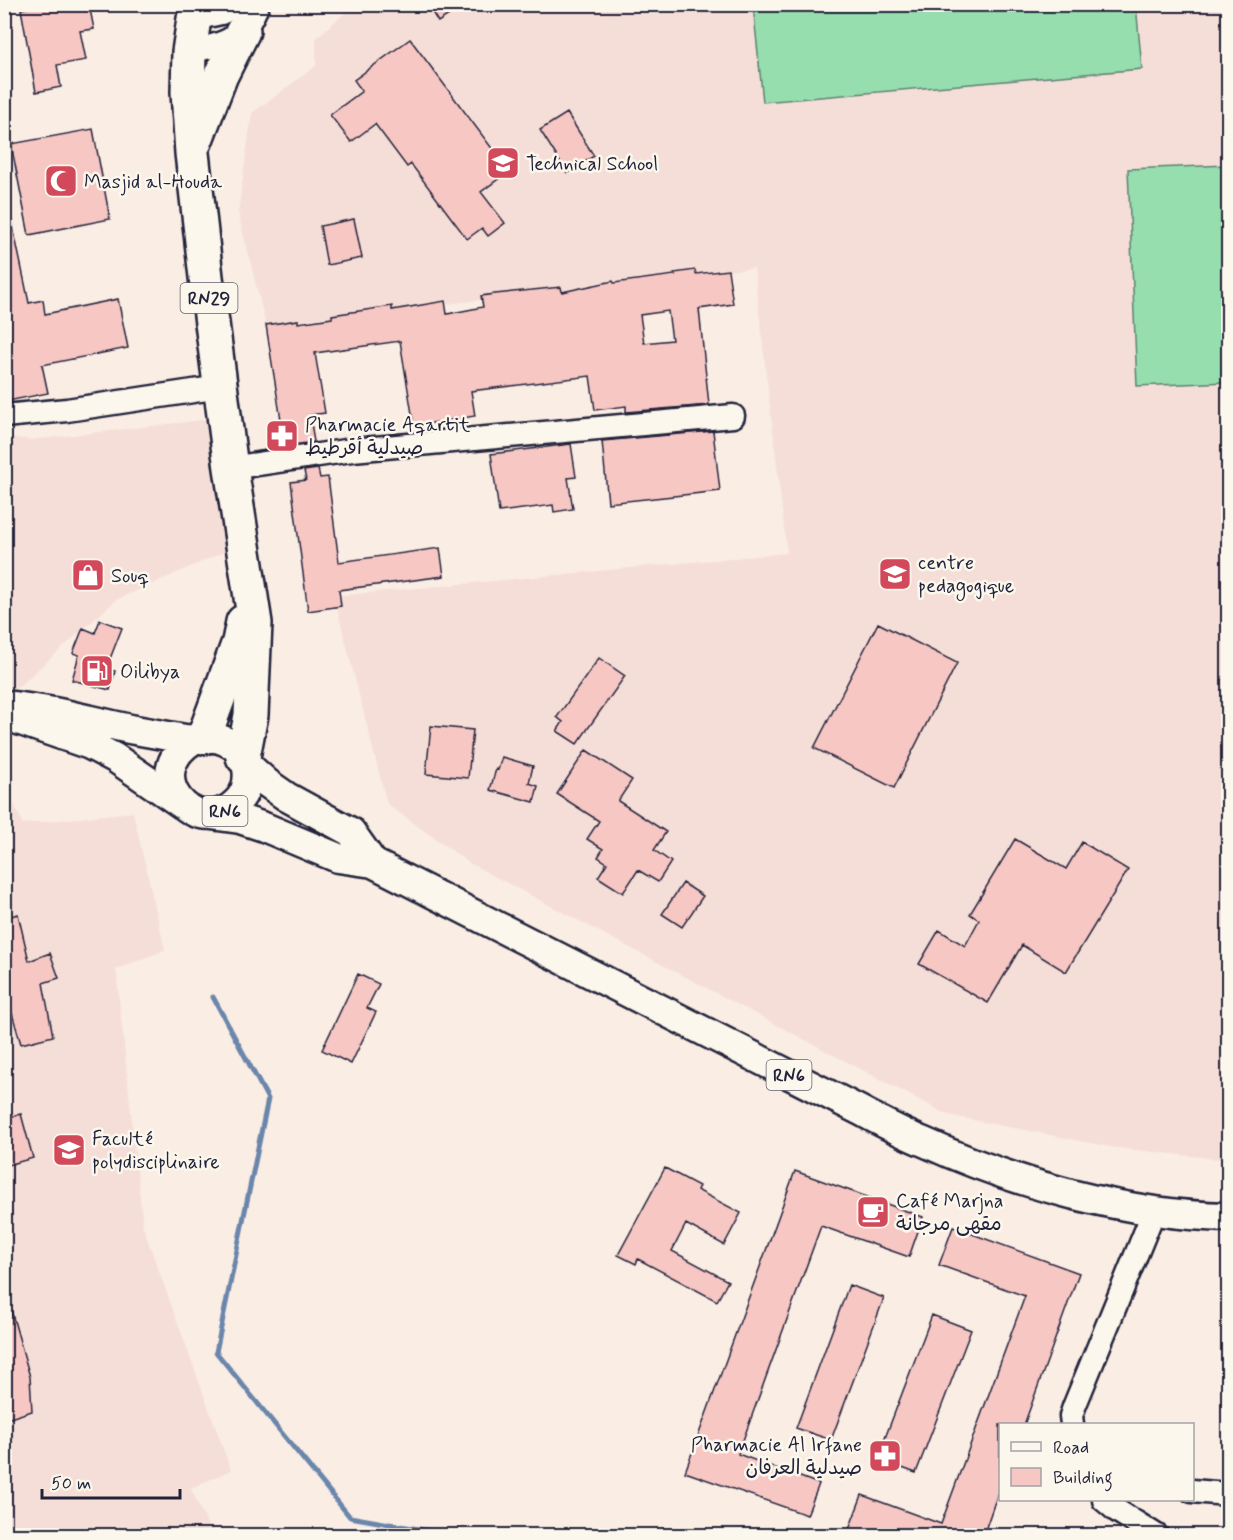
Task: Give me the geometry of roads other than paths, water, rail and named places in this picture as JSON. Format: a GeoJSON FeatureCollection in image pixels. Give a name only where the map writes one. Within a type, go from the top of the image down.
{"type":"FeatureCollection","features":[{"type":"Feature","properties":{"kind":"highway","name":"RN29"},"geometry":{"type":"LineString","coordinates":[[197,12],[189,52],[188,92],[192,153],[220,387],[255,623],[251,716],[245,761]]}},
{"type":"Feature","properties":{"kind":"highway"},"geometry":{"type":"LineString","coordinates":[[192,153],[247,13]]}},
{"type":"Feature","properties":{"kind":"highway","name":"RN29"},"geometry":{"type":"LineString","coordinates":[[198,738],[239,642],[250,591]]}},
{"type":"Feature","properties":{"kind":"main road","name":"RN6"},"geometry":{"type":"LineString","coordinates":[[4,705],[39,709],[134,730],[198,738],[216,737],[227,741],[267,783],[287,797],[351,832],[373,863]]}},
{"type":"Feature","properties":{"kind":"main road","name":"RN6"},"geometry":{"type":"LineString","coordinates":[[4,715],[90,745],[115,758],[197,810],[222,812],[232,807],[241,798],[248,776],[245,761]]}},
{"type":"Feature","properties":{"kind":"main road","name":"RN6"},"geometry":{"type":"LineString","coordinates":[[198,738],[183,746],[176,755],[171,765],[170,776],[177,798],[197,810],[240,819],[264,827],[338,858],[373,863],[924,1142],[1012,1177],[1094,1200],[1154,1211],[1228,1217]]}},
{"type":"Feature","properties":{"kind":"street"},"geometry":{"type":"LineString","coordinates":[[197,12],[247,13]]}},
{"type":"Feature","properties":{"kind":"street"},"geometry":{"type":"LineString","coordinates":[[189,52],[212,47],[227,40],[247,13]]}},
{"type":"Feature","properties":{"kind":"street"},"geometry":{"type":"LineString","coordinates":[[4,416],[68,410],[220,387]]}},
{"type":"Feature","properties":{"kind":"street"},"geometry":{"type":"LineString","coordinates":[[231,468],[352,450],[734,417]]}},
{"type":"Feature","properties":{"kind":"street"},"geometry":{"type":"LineString","coordinates":[[1072,1423],[1074,1407],[1154,1211]]}},
{"type":"Feature","properties":{"kind":"street"},"geometry":{"type":"LineString","coordinates":[[1194,1491],[1228,1494]]}},
{"type":"Feature","properties":{"kind":"street"},"geometry":{"type":"LineString","coordinates":[[1105,1501],[1157,1536]]}},
{"type":"Feature","properties":{"kind":"waterway"},"geometry":{"type":"LineString","coordinates":[[213,997],[268,1099],[216,1352],[350,1517],[458,1536]]}},
{"type":"Feature","properties":{"kind":"place","name":"Technical School"},"geometry":{"type":"Point","coordinates":[503,163]}},
{"type":"Feature","properties":{"kind":"place","name":"Masjid al-Houda"},"geometry":{"type":"Point","coordinates":[61,181]}},
{"type":"Feature","properties":{"kind":"place","name":"Pharmacie Aqartit صيدلية أقرطيط"},"geometry":{"type":"Point","coordinates":[282,436]}},
{"type":"Feature","properties":{"kind":"place","name":"centre pedagogique"},"geometry":{"type":"Point","coordinates":[895,574]}},
{"type":"Feature","properties":{"kind":"place","name":"Souq"},"geometry":{"type":"Point","coordinates":[88,575]}},
{"type":"Feature","properties":{"kind":"place","name":"Oilibya"},"geometry":{"type":"Point","coordinates":[97,671]}},
{"type":"Feature","properties":{"kind":"place","name":"Faculté polydisciplinaire"},"geometry":{"type":"Point","coordinates":[69,1150]}},
{"type":"Feature","properties":{"kind":"place","name":"Café Marjna مقهى مرجانة"},"geometry":{"type":"Point","coordinates":[873,1212]}},
{"type":"Feature","properties":{"kind":"place","name":"Pharmacie Al Irfane صيدلية العرفان"},"geometry":{"type":"Point","coordinates":[885,1456]}}]}
